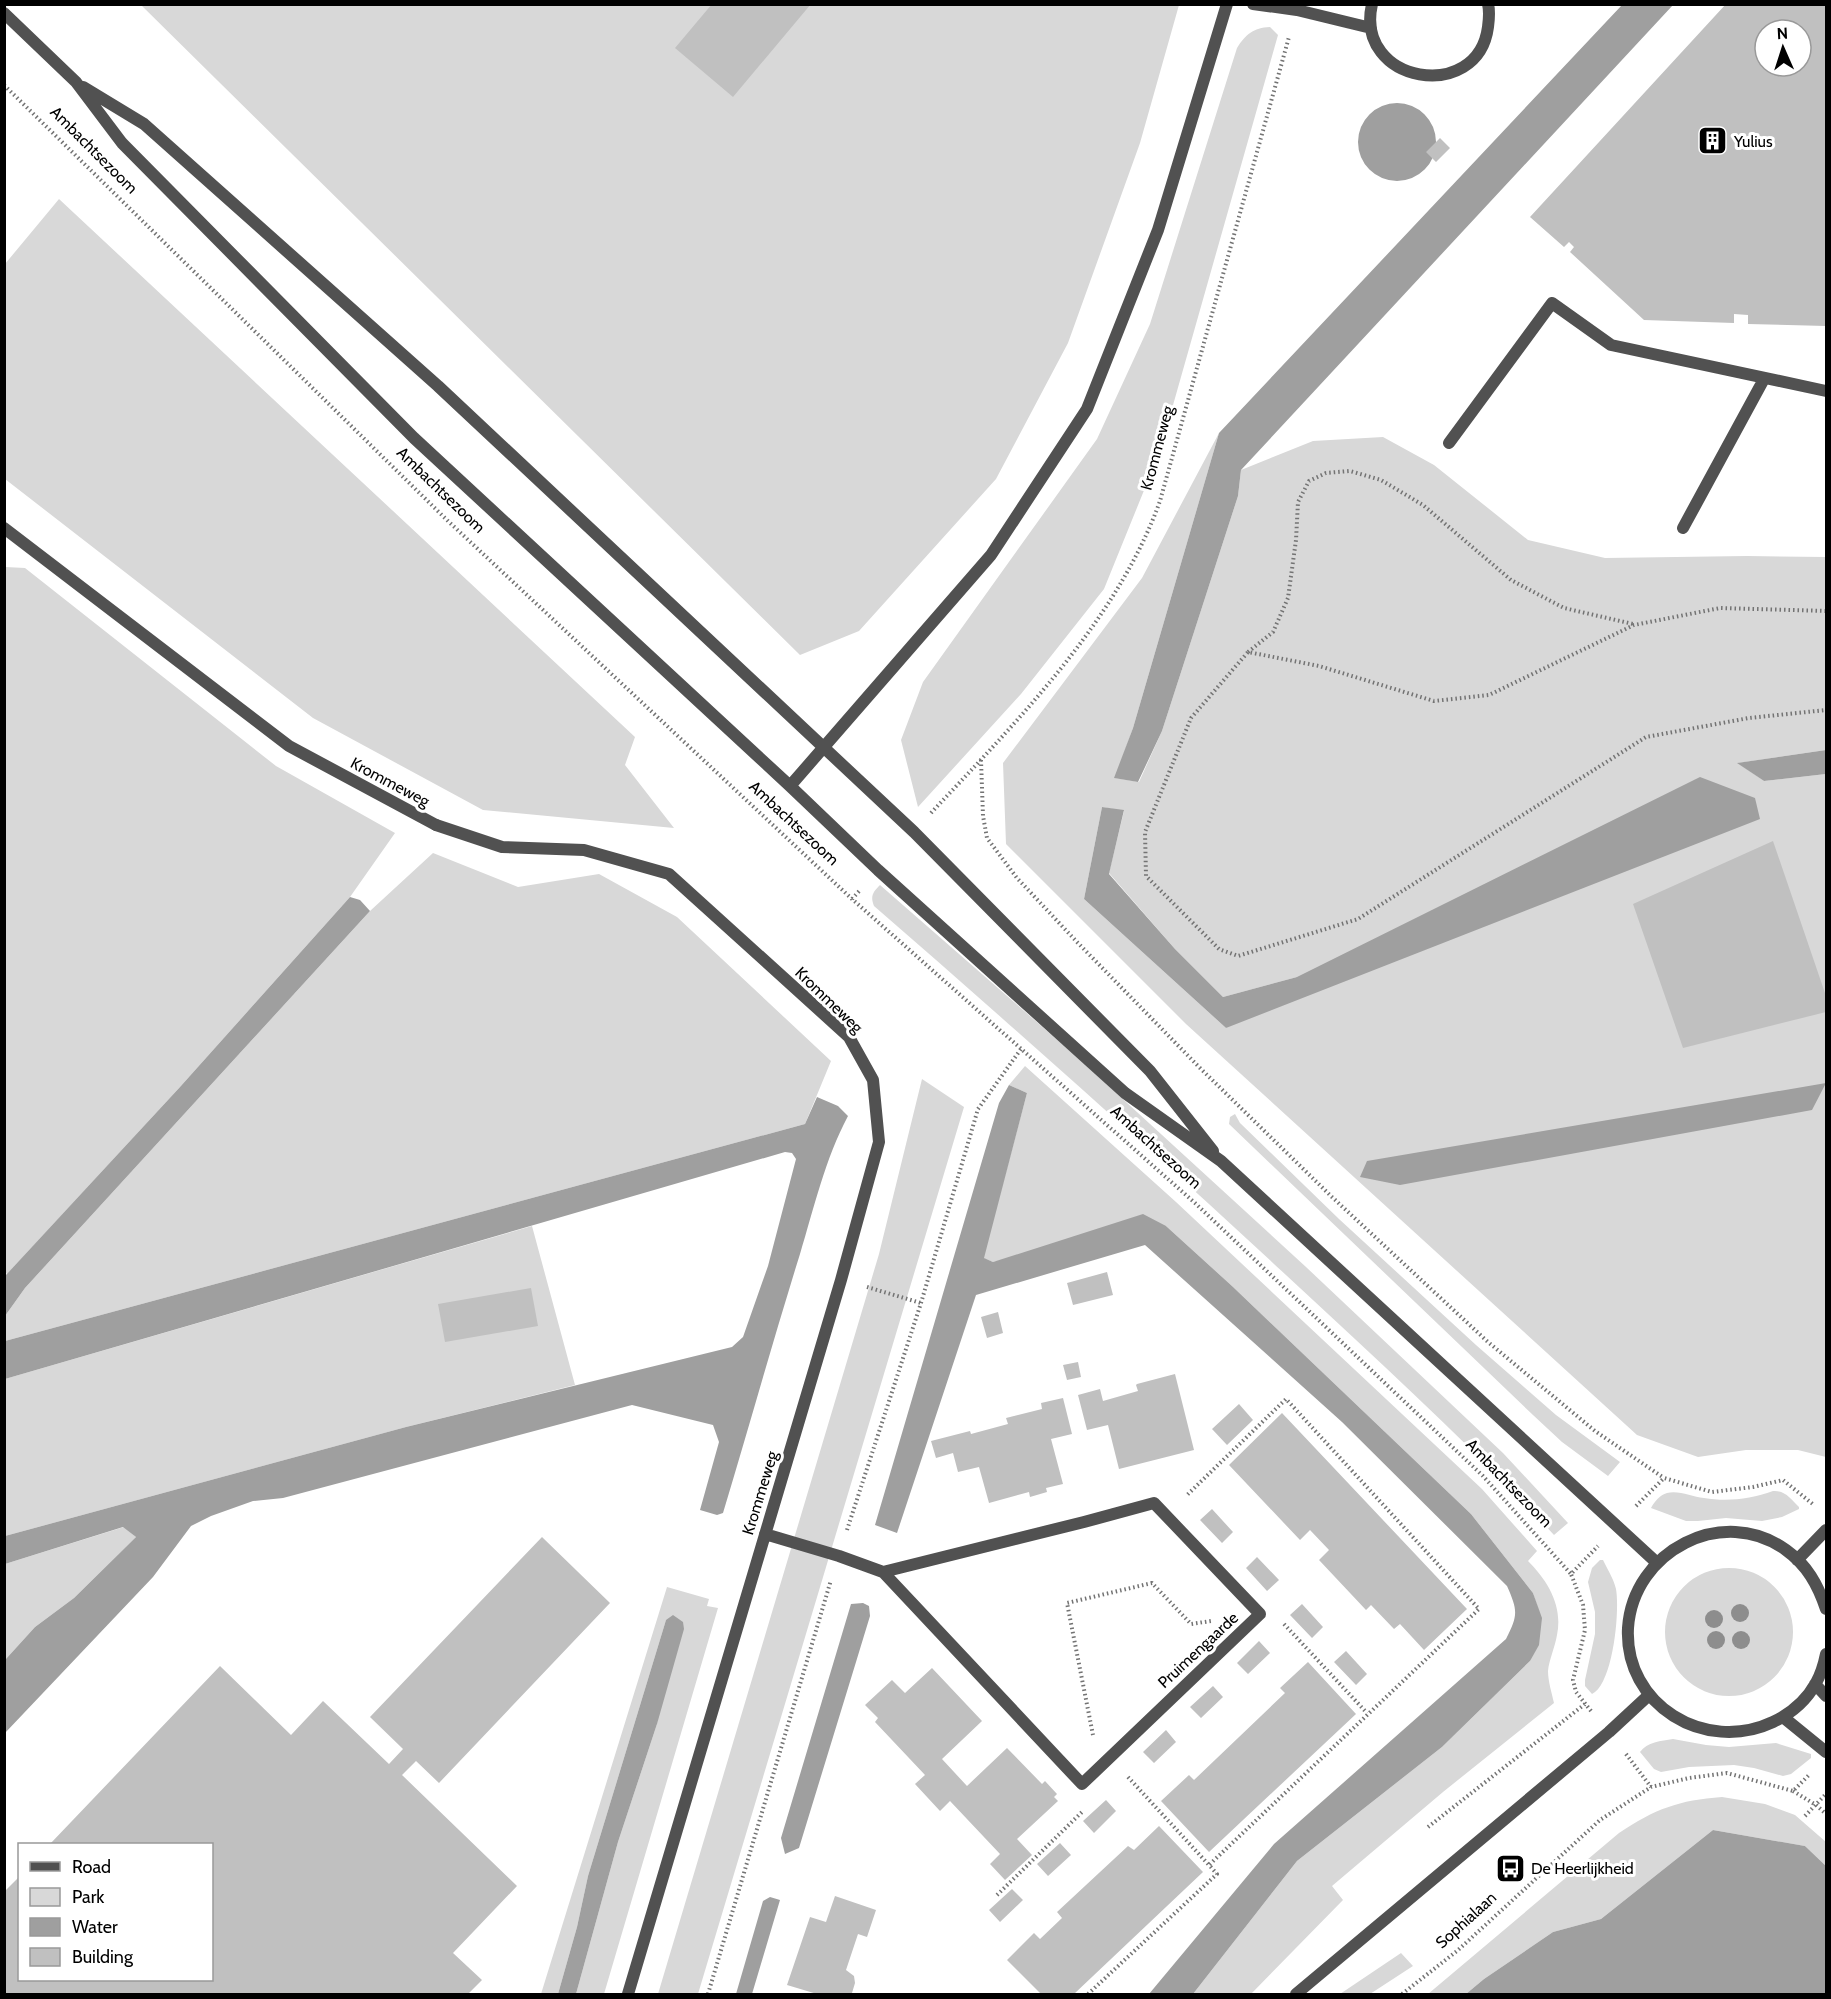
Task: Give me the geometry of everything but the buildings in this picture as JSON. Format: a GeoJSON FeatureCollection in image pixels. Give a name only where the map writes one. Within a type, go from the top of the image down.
{"type":"FeatureCollection","features":[{"type":"Feature","properties":{"kind":"street"},"geometry":{"type":"LineString","coordinates":[[790,786],[991,555],[1087,409],[1158,230],[1227,4]]}},
{"type":"Feature","properties":{"kind":"street"},"geometry":{"type":"LineString","coordinates":[[1252,4],[1297,10],[1371,28]]}},
{"type":"Feature","properties":{"kind":"street"},"geometry":{"type":"LineString","coordinates":[[1372,4],[1371,28],[1378,47],[1392,63],[1421,76],[1445,75],[1464,66],[1476,56],[1486,38],[1490,11],[1488,4]]}},
{"type":"Feature","properties":{"kind":"street","name":"Ambachtsezoom"},"geometry":{"type":"LineString","coordinates":[[4,13],[76,82],[122,143],[414,438],[878,870],[1125,1093],[1221,1161],[1656,1562]]}},
{"type":"Feature","properties":{"kind":"street","name":"Ambachtsezoom"},"geometry":{"type":"LineString","coordinates":[[76,82],[144,124],[385,339],[914,832],[1150,1071],[1221,1161]]}},
{"type":"Feature","properties":{"kind":"street"},"geometry":{"type":"LineString","coordinates":[[1449,443],[1552,303],[1611,345],[1827,391]]}},
{"type":"Feature","properties":{"kind":"street"},"geometry":{"type":"LineString","coordinates":[[1683,528],[1764,379]]}},
{"type":"Feature","properties":{"kind":"street","name":"Krommeweg"},"geometry":{"type":"LineString","coordinates":[[4,528],[289,746],[436,825],[502,847],[584,850],[669,874],[849,1037],[873,1080],[879,1142],[841,1280],[628,1995]]}},
{"type":"Feature","properties":{"kind":"street","name":"Pruimengaarde"},"geometry":{"type":"LineString","coordinates":[[765,1534],[884,1572],[1082,1784],[1260,1614],[1154,1503],[884,1572]]}},
{"type":"Feature","properties":{"kind":"street"},"geometry":{"type":"LineString","coordinates":[[1797,1560],[1827,1530]]}},
{"type":"Feature","properties":{"kind":"street"},"geometry":{"type":"LineString","coordinates":[[1827,1609],[1810,1574],[1785,1549],[1772,1542],[1741,1533],[1709,1534],[1686,1542],[1656,1562],[1636,1594],[1628,1628],[1632,1662],[1649,1695],[1673,1716],[1689,1725],[1705,1730],[1741,1733],[1758,1729],[1783,1717],[1804,1699],[1815,1684],[1827,1654]]}},
{"type":"Feature","properties":{"kind":"street"},"geometry":{"type":"LineString","coordinates":[[1815,1684],[1827,1696]]}},
{"type":"Feature","properties":{"kind":"street"},"geometry":{"type":"LineString","coordinates":[[1296,1995],[1609,1732],[1649,1695]]}},
{"type":"Feature","properties":{"kind":"street"},"geometry":{"type":"LineString","coordinates":[[1783,1717],[1827,1752]]}},
{"type":"Feature","properties":{"kind":"path","name":"Krommeweg"},"geometry":{"type":"LineString","coordinates":[[914,832],[1034,701],[1102,615],[1149,531],[1160,501],[1297,10]]}},
{"type":"Feature","properties":{"kind":"path","name":"Ambachtsezoom"},"geometry":{"type":"LineString","coordinates":[[4,85],[458,530],[843,891],[1195,1203],[1483,1476],[1571,1574]]}},
{"type":"Feature","properties":{"kind":"path"},"geometry":{"type":"LineString","coordinates":[[1634,625],[1564,608],[1511,580],[1423,505],[1381,480],[1350,471],[1326,473],[1309,481],[1298,502],[1296,540],[1288,597],[1273,632],[1248,652],[1191,718],[1145,832],[1146,876],[1219,949],[1238,956],[1358,919],[1646,737],[1749,718],[1827,710]]}},
{"type":"Feature","properties":{"kind":"path"},"geometry":{"type":"LineString","coordinates":[[1248,652],[1319,666],[1434,701],[1489,695],[1634,625],[1720,608],[1827,611]]}},
{"type":"Feature","properties":{"kind":"path"},"geometry":{"type":"LineString","coordinates":[[981,760],[983,816],[987,838],[1017,878],[1077,942],[1332,1197],[1488,1342],[1595,1431],[1665,1478]]}},
{"type":"Feature","properties":{"kind":"path"},"geometry":{"type":"LineString","coordinates":[[978,1109],[1021,1049]]}},
{"type":"Feature","properties":{"kind":"path"},"geometry":{"type":"LineString","coordinates":[[841,1280],[921,1303]]}},
{"type":"Feature","properties":{"kind":"path"},"geometry":{"type":"LineString","coordinates":[[1088,1995],[1217,1874],[1209,1865],[1479,1609],[1286,1399],[1166,1515]]}},
{"type":"Feature","properties":{"kind":"path"},"geometry":{"type":"LineString","coordinates":[[1428,1827],[1585,1704]]}},
{"type":"Feature","properties":{"kind":"path"},"geometry":{"type":"LineString","coordinates":[[1793,1791],[1814,1769]]}},
{"type":"Feature","properties":{"kind":"path","name":"Sophialaan"},"geometry":{"type":"LineString","coordinates":[[1402,1995],[1457,1951],[1600,1820],[1651,1787],[1689,1778],[1727,1773],[1793,1791],[1827,1814]]}},
{"type":"Feature","properties":{"kind":"path"},"geometry":{"type":"LineString","coordinates":[[1805,1816],[1827,1794]]}},
{"type":"Feature","properties":{"kind":"path"},"geometry":{"type":"LineString","coordinates":[[997,1895],[1090,1805]]}},
{"type":"Feature","properties":{"kind":"green space"},"geometry":{"type":"Polygon","coordinates":[[[141,5],[1179,5],[1140,143],[1068,343],[996,479],[859,631],[800,655],[141,5]]]}},
{"type":"Feature","properties":{"kind":"green space"},"geometry":{"type":"Polygon","coordinates":[[[1270,27],[1278,35],[1160,451],[1104,589],[1021,694],[918,807],[901,740],[923,682],[1097,439],[1150,324],[1237,48],[1250,33],[1270,27]]]}},
{"type":"Feature","properties":{"kind":"green space"},"geometry":{"type":"Polygon","coordinates":[[[59,199],[635,737],[625,765],[674,828],[483,810],[313,718],[5,479],[5,264],[59,199]]]}},
{"type":"Feature","properties":{"kind":"green space"},"geometry":{"type":"Polygon","coordinates":[[[1219,433],[1133,728],[1115,778],[1139,782],[1162,731],[1238,496],[1241,470],[1313,441],[1383,437],[1434,465],[1528,540],[1605,558],[1826,557],[1826,750],[1738,763],[1764,781],[1826,774],[1826,1457],[1798,1450],[1746,1450],[1698,1457],[1637,1435],[1186,1024],[1006,844],[1003,763],[1142,578],[1219,433]],[[1102,807],[1084,899],[1226,1028],[1297,977],[1223,997],[1175,949],[1109,873],[1124,811],[1102,807]]]}},
{"type":"Feature","properties":{"kind":"green space"},"geometry":{"type":"Polygon","coordinates":[[[5,567],[25,568],[276,766],[395,833],[350,897],[180,1087],[7,1274],[5,1272],[5,567]]]}},
{"type":"Feature","properties":{"kind":"green space"},"geometry":{"type":"Polygon","coordinates":[[[433,853],[518,887],[599,874],[677,917],[831,1061],[805,1124],[5,1341],[5,1316],[25,1288],[370,911],[433,853]]]}},
{"type":"Feature","properties":{"kind":"green space"},"geometry":{"type":"Polygon","coordinates":[[[880,885],[1078,1058],[1306,1267],[1503,1453],[1568,1523],[1554,1535],[1461,1440],[1300,1288],[1088,1095],[874,906],[873,894],[880,885]]]}},
{"type":"Feature","properties":{"kind":"green space"},"geometry":{"type":"Polygon","coordinates":[[[1025,1066],[1176,1202],[1482,1489],[1537,1551],[1528,1561],[1548,1586],[1556,1604],[1558,1624],[1548,1671],[1554,1703],[1443,1792],[1332,1886],[1343,1900],[1251,1994],[1193,1994],[1297,1861],[1442,1747],[1530,1661],[1541,1618],[1533,1593],[1471,1514],[1166,1226],[993,1262],[983,1258],[1027,1093],[1009,1085],[1025,1066]]]}},
{"type":"Feature","properties":{"kind":"green space"},"geometry":{"type":"Polygon","coordinates":[[[922,1079],[964,1107],[698,1994],[658,1994],[879,1254],[922,1079]]]}},
{"type":"Feature","properties":{"kind":"green space"},"geometry":{"type":"Polygon","coordinates":[[[1235,1114],[1240,1123],[1339,1219],[1476,1345],[1556,1415],[1620,1462],[1608,1476],[1562,1442],[1229,1124],[1230,1117],[1235,1114]]]}},
{"type":"Feature","properties":{"kind":"green space"},"geometry":{"type":"Polygon","coordinates":[[[532,1226],[575,1385],[406,1427],[5,1536],[5,1379],[532,1226]]]}},
{"type":"Feature","properties":{"kind":"green space"},"geometry":{"type":"Polygon","coordinates":[[[1773,1491],[1788,1496],[1799,1509],[1782,1517],[1762,1521],[1726,1518],[1686,1521],[1651,1508],[1660,1497],[1672,1492],[1730,1500],[1773,1491]]]}},
{"type":"Feature","properties":{"kind":"green space"},"geometry":{"type":"Polygon","coordinates":[[[124,1527],[136,1537],[74,1598],[35,1627],[5,1660],[5,1564],[124,1527]]]}},
{"type":"Feature","properties":{"kind":"green space"},"geometry":{"type":"Polygon","coordinates":[[[1603,1560],[1615,1586],[1617,1613],[1610,1662],[1599,1688],[1592,1694],[1585,1686],[1595,1634],[1595,1612],[1588,1582],[1592,1568],[1603,1560]]]}},
{"type":"Feature","properties":{"kind":"green space"},"geometry":{"type":"Polygon","coordinates":[[[1729,1568],[1753,1573],[1774,1587],[1788,1608],[1793,1632],[1788,1656],[1774,1677],[1753,1691],[1729,1696],[1705,1691],[1684,1677],[1670,1656],[1665,1632],[1670,1608],[1684,1587],[1705,1573],[1729,1568]]]}},
{"type":"Feature","properties":{"kind":"green space"},"geometry":{"type":"Polygon","coordinates":[[[667,1587],[709,1599],[707,1606],[718,1608],[604,1994],[576,1994],[618,1842],[657,1724],[666,1620],[588,1876],[577,1927],[558,1994],[541,1994],[667,1587]]]}},
{"type":"Feature","properties":{"kind":"green space"},"geometry":{"type":"Polygon","coordinates":[[[1673,1739],[1729,1747],[1776,1743],[1811,1754],[1811,1758],[1791,1774],[1783,1776],[1734,1765],[1689,1767],[1661,1772],[1654,1769],[1640,1752],[1650,1744],[1673,1739]]]}},
{"type":"Feature","properties":{"kind":"green space"},"geometry":{"type":"Polygon","coordinates":[[[1722,1797],[1765,1804],[1795,1815],[1826,1842],[1826,1866],[1805,1846],[1713,1830],[1601,1919],[1553,1932],[1466,1994],[1428,1994],[1619,1833],[1668,1807],[1722,1797]]]}},
{"type":"Feature","properties":{"kind":"green space"},"geometry":{"type":"Polygon","coordinates":[[[1401,1953],[1413,1966],[1370,1994],[1340,1994],[1401,1953]]]}},
{"type":"Feature","properties":{"kind":"water"},"geometry":{"type":"Polygon","coordinates":[[[1622,5],[1673,5],[1241,470],[1238,496],[1162,731],[1138,782],[1114,778],[1133,728],[1219,433],[1622,5]]]}},
{"type":"Feature","properties":{"kind":"water"},"geometry":{"type":"Polygon","coordinates":[[[1397,103],[1412,106],[1429,120],[1436,142],[1433,157],[1419,174],[1397,181],[1382,178],[1365,164],[1358,142],[1361,127],[1375,110],[1397,103]]]}},
{"type":"Feature","properties":{"kind":"water"},"geometry":{"type":"Polygon","coordinates":[[[1826,750],[1826,774],[1764,781],[1737,763],[1826,750]]]}},
{"type":"Feature","properties":{"kind":"water"},"geometry":{"type":"Polygon","coordinates":[[[1700,777],[1755,798],[1760,819],[1226,1028],[1084,899],[1102,807],[1124,810],[1109,874],[1175,949],[1223,997],[1297,977],[1700,777]]]}},
{"type":"Feature","properties":{"kind":"water"},"geometry":{"type":"Polygon","coordinates":[[[350,897],[360,900],[370,911],[25,1288],[5,1316],[5,1276],[180,1087],[350,897]]]}},
{"type":"Feature","properties":{"kind":"water"},"geometry":{"type":"Polygon","coordinates":[[[1826,1083],[1812,1110],[1400,1185],[1360,1177],[1367,1161],[1826,1083]]]}},
{"type":"Feature","properties":{"kind":"water"},"geometry":{"type":"Polygon","coordinates":[[[1009,1085],[1027,1093],[984,1258],[993,1262],[1143,1214],[1166,1226],[1471,1514],[1533,1593],[1542,1618],[1539,1645],[1530,1661],[1442,1747],[1297,1861],[1193,1994],[1149,1994],[1274,1844],[1506,1639],[1513,1624],[1515,1607],[1507,1586],[1342,1422],[1145,1245],[976,1295],[897,1533],[875,1525],[999,1103],[1009,1085]]]}},
{"type":"Feature","properties":{"kind":"water"},"geometry":{"type":"Polygon","coordinates":[[[817,1097],[838,1106],[848,1116],[821,1184],[723,1513],[717,1515],[700,1510],[719,1442],[713,1425],[632,1405],[283,1498],[253,1501],[191,1526],[153,1577],[5,1733],[5,1660],[35,1627],[74,1598],[136,1537],[123,1527],[5,1564],[5,1536],[406,1427],[732,1347],[743,1337],[768,1266],[796,1159],[792,1153],[785,1152],[5,1379],[5,1341],[805,1124],[817,1097]]]}},
{"type":"Feature","properties":{"kind":"water"},"geometry":{"type":"Polygon","coordinates":[[[863,1603],[869,1606],[870,1616],[799,1848],[785,1854],[781,1838],[851,1604],[863,1603]]]}},
{"type":"Feature","properties":{"kind":"water"},"geometry":{"type":"Polygon","coordinates":[[[673,1615],[683,1622],[684,1629],[657,1724],[618,1842],[576,1994],[558,1994],[577,1927],[588,1876],[666,1620],[673,1615]]]}},
{"type":"Feature","properties":{"kind":"water"},"geometry":{"type":"Polygon","coordinates":[[[1713,1830],[1805,1846],[1826,1866],[1826,1994],[1466,1994],[1553,1932],[1601,1919],[1713,1830]]]}},
{"type":"Feature","properties":{"kind":"water"},"geometry":{"type":"Polygon","coordinates":[[[770,1897],[780,1900],[752,1994],[736,1994],[763,1901],[770,1897]]]}},
{"type":"Feature","properties":{"kind":"place","name":"Yulius"},"geometry":{"type":"Point","coordinates":[1713,141]}},
{"type":"Feature","properties":{"kind":"place","name":"De Heerlijkheid"},"geometry":{"type":"Point","coordinates":[1510,1868]}}]}
